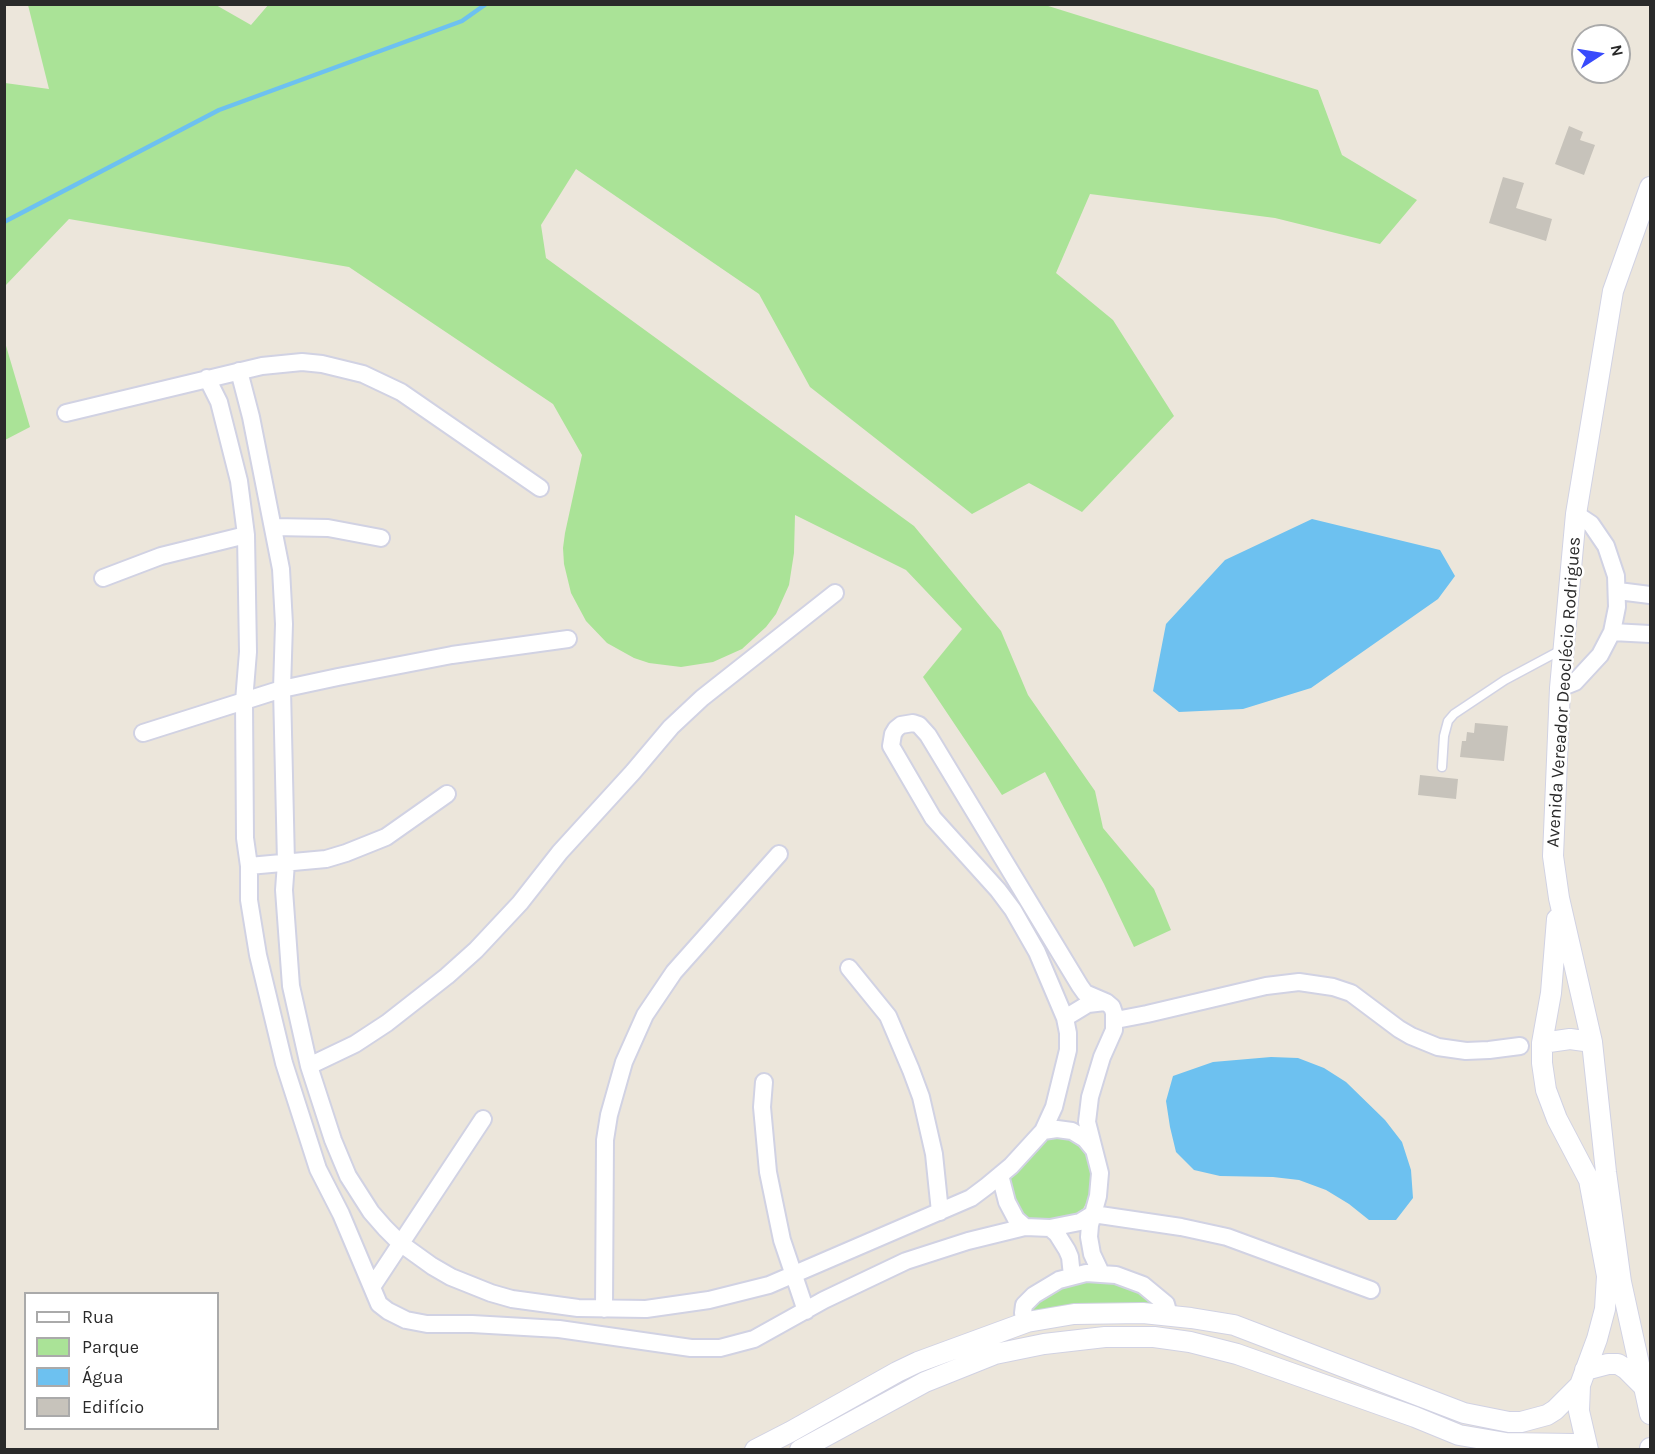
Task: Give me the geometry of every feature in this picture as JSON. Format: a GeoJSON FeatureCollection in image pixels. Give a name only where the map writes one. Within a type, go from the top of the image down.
{"type":"FeatureCollection","features":[{"type":"Feature","properties":{"kind":"street","name":"Avenida Vereador Deoclécio Rodrigues"},"geometry":{"type":"LineString","coordinates":[[1650,187],[1613,291],[1575,514],[1560,688],[1553,856],[1559,898],[1592,1042],[1621,1282],[1650,1414]]}},
{"type":"Feature","properties":{"kind":"street"},"geometry":{"type":"LineString","coordinates":[[66,413],[207,378],[282,363],[302,362],[343,368],[363,374],[400,392],[540,488]]}},
{"type":"Feature","properties":{"kind":"street"},"geometry":{"type":"LineString","coordinates":[[239,371],[251,417],[282,580],[286,863],[284,890],[291,987],[320,1104],[348,1176],[371,1212],[400,1243],[451,1277],[512,1299],[578,1308],[646,1309],[709,1300],[769,1285],[792,1273],[970,1198],[1011,1166],[1043,1131],[1054,1107],[1065,1066],[1068,1033],[1065,1018],[1037,952],[1013,910],[998,890],[933,818],[891,746],[892,734],[901,725],[913,723],[924,729],[1080,986],[1085,993],[1112,1007],[1116,1020],[1114,1030],[1102,1057],[1090,1097],[1087,1122],[1100,1173],[1098,1196],[1089,1237],[1090,1249],[1101,1273]]}},
{"type":"Feature","properties":{"kind":"street"},"geometry":{"type":"LineString","coordinates":[[207,378],[219,402],[239,481],[246,535],[248,652],[244,702],[245,838],[249,866],[249,900],[258,955],[284,1063],[318,1169],[341,1214],[379,1304],[388,1311],[416,1323],[559,1329],[691,1348],[720,1348],[736,1345],[774,1329],[843,1291],[906,1261],[968,1241],[1025,1227],[1050,1228],[1080,1222],[1093,1214],[1181,1227],[1227,1237],[1371,1290]]}},
{"type":"Feature","properties":{"kind":"street"},"geometry":{"type":"LineString","coordinates":[[1560,688],[1575,682],[1600,655],[1612,632],[1617,607],[1618,591],[1614,568],[1606,546],[1591,524],[1575,514]]}},
{"type":"Feature","properties":{"kind":"street"},"geometry":{"type":"LineString","coordinates":[[273,527],[328,528],[381,538]]}},
{"type":"Feature","properties":{"kind":"street"},"geometry":{"type":"LineString","coordinates":[[102,578],[188,548],[246,535]]}},
{"type":"Feature","properties":{"kind":"street"},"geometry":{"type":"LineString","coordinates":[[1618,591],[1650,595]]}},
{"type":"Feature","properties":{"kind":"street"},"geometry":{"type":"LineString","coordinates":[[309,1066],[355,1044],[387,1023],[447,976],[506,919],[560,852],[671,727],[702,698],[836,593]]}},
{"type":"Feature","properties":{"kind":"street"},"geometry":{"type":"LineString","coordinates":[[1612,632],[1650,634]]}},
{"type":"Feature","properties":{"kind":"street"},"geometry":{"type":"LineString","coordinates":[[143,733],[282,689],[452,655],[568,639]]}},
{"type":"Feature","properties":{"kind":"street"},"geometry":{"type":"LineString","coordinates":[[249,866],[326,859],[366,846],[386,837],[447,794]]}},
{"type":"Feature","properties":{"kind":"street"},"geometry":{"type":"LineString","coordinates":[[604,1309],[605,1140],[609,1115],[624,1062],[645,1015],[674,972],[779,854]]}},
{"type":"Feature","properties":{"kind":"street"},"geometry":{"type":"LineString","coordinates":[[1559,898],[1551,993],[1542,1043],[1542,1063],[1546,1090],[1557,1119],[1589,1180],[1607,1276],[1605,1309],[1597,1339],[1582,1378],[1579,1411],[1587,1449]]}},
{"type":"Feature","properties":{"kind":"street"},"geometry":{"type":"LineString","coordinates":[[849,968],[888,1016],[912,1070],[932,1144],[940,1212]]}},
{"type":"Feature","properties":{"kind":"street"},"geometry":{"type":"LineString","coordinates":[[1116,1020],[1266,986],[1299,982],[1333,987],[1351,993],[1399,1029],[1438,1047],[1466,1051],[1520,1046]]}},
{"type":"Feature","properties":{"kind":"street"},"geometry":{"type":"LineString","coordinates":[[1065,1018],[1088,1004],[1106,1002]]}},
{"type":"Feature","properties":{"kind":"street"},"geometry":{"type":"LineString","coordinates":[[1542,1043],[1570,1039],[1592,1042]]}},
{"type":"Feature","properties":{"kind":"street"},"geometry":{"type":"LineString","coordinates":[[764,1082],[762,1107],[768,1172],[782,1240],[806,1311]]}},
{"type":"Feature","properties":{"kind":"street"},"geometry":{"type":"LineString","coordinates":[[372,1287],[483,1119]]}},
{"type":"Feature","properties":{"kind":"street"},"geometry":{"type":"LineString","coordinates":[[1043,1131],[1057,1129],[1072,1131],[1085,1139],[1095,1151]]}},
{"type":"Feature","properties":{"kind":"street"},"geometry":{"type":"LineString","coordinates":[[1000,1175],[1006,1202],[1016,1219],[1025,1227]]}},
{"type":"Feature","properties":{"kind":"street"},"geometry":{"type":"LineString","coordinates":[[1050,1228],[1057,1234],[1067,1250],[1072,1276]]}},
{"type":"Feature","properties":{"kind":"street"},"geometry":{"type":"LineString","coordinates":[[1044,1344],[1033,1336],[1023,1313],[1024,1305],[1046,1287],[1072,1276],[1101,1273],[1116,1275],[1143,1286],[1166,1304],[1169,1316],[1164,1327],[1154,1337]]}},
{"type":"Feature","properties":{"kind":"street"},"geometry":{"type":"LineString","coordinates":[[755,1449],[897,1372],[1027,1322],[1074,1314],[1116,1312],[1169,1316],[1234,1325],[1464,1413],[1509,1422],[1521,1422],[1547,1415],[1555,1410],[1582,1378],[1608,1364],[1618,1364],[1626,1369],[1646,1389]]}},
{"type":"Feature","properties":{"kind":"street"},"geometry":{"type":"LineString","coordinates":[[800,1449],[925,1382],[995,1354],[1044,1344],[1105,1337],[1154,1337],[1190,1342],[1238,1354],[1459,1435],[1506,1443],[1573,1444],[1587,1449]]}},
{"type":"Feature","properties":{"kind":"lane"},"geometry":{"type":"LineString","coordinates":[[1442,767],[1444,736],[1448,721],[1454,714],[1505,680],[1564,649]]}},
{"type":"Feature","properties":{"kind":"green space"},"geometry":{"type":"Polygon","coordinates":[[[269,4],[1045,5],[1318,90],[1342,155],[1417,200],[1380,244],[1275,218],[1090,194],[1056,273],[1113,320],[1174,416],[1082,512],[1029,483],[972,514],[810,387],[759,294],[576,169],[541,225],[546,258],[914,526],[1001,631],[1028,695],[1095,791],[1103,828],[1154,889],[1171,930],[1134,947],[1104,884],[1045,772],[1002,795],[923,677],[962,629],[906,570],[795,515],[794,553],[789,585],[776,614],[766,627],[742,649],[713,662],[681,667],[649,663],[634,658],[607,643],[586,621],[571,593],[564,564],[563,548],[582,455],[553,404],[349,267],[69,219],[5,286],[5,83],[49,89],[28,5],[216,5],[251,25],[269,4]]]}},
{"type":"Feature","properties":{"kind":"green space"},"geometry":{"type":"Polygon","coordinates":[[[4,339],[30,427],[5,440],[4,440],[4,339]]]}},
{"type":"Feature","properties":{"kind":"green space"},"geometry":{"type":"Polygon","coordinates":[[[1063,1136],[1076,1141],[1088,1156],[1091,1178],[1090,1196],[1083,1209],[1070,1217],[1049,1221],[1031,1221],[1019,1213],[1010,1185],[1011,1177],[1042,1142],[1048,1138],[1063,1136]]]}},
{"type":"Feature","properties":{"kind":"green space"},"geometry":{"type":"Polygon","coordinates":[[[1098,1281],[1125,1286],[1138,1292],[1161,1309],[1025,1316],[1057,1290],[1070,1285],[1098,1281]]]}},
{"type":"Feature","properties":{"kind":"water"},"geometry":{"type":"Polygon","coordinates":[[[1312,519],[1440,550],[1455,576],[1438,599],[1311,688],[1243,709],[1179,712],[1153,691],[1166,624],[1225,560],[1312,519]]]}},
{"type":"Feature","properties":{"kind":"water"},"geometry":{"type":"Polygon","coordinates":[[[1271,1057],[1298,1058],[1324,1068],[1346,1082],[1385,1120],[1402,1142],[1411,1170],[1413,1198],[1396,1220],[1369,1220],[1326,1190],[1299,1180],[1220,1176],[1194,1170],[1176,1152],[1166,1101],[1173,1076],[1213,1062],[1271,1057]]]}},
{"type":"Feature","properties":{"kind":"building"},"geometry":{"type":"Polygon","coordinates":[[[1569,126],[1583,132],[1580,140],[1595,145],[1584,175],[1555,164],[1569,126]]]}},
{"type":"Feature","properties":{"kind":"building"},"geometry":{"type":"Polygon","coordinates":[[[1503,177],[1524,183],[1516,208],[1552,219],[1546,241],[1489,223],[1503,177]]]}},
{"type":"Feature","properties":{"kind":"building"},"geometry":{"type":"Polygon","coordinates":[[[1475,723],[1508,726],[1504,761],[1460,757],[1462,741],[1466,741],[1467,732],[1474,733],[1475,723]]]}},
{"type":"Feature","properties":{"kind":"building"},"geometry":{"type":"Polygon","coordinates":[[[1420,775],[1458,779],[1456,799],[1418,795],[1420,775]]]}},
{"type":"Feature","properties":{"kind":"waterway"},"geometry":{"type":"LineString","coordinates":[[4,222],[219,110],[462,21],[486,4]]}}]}
